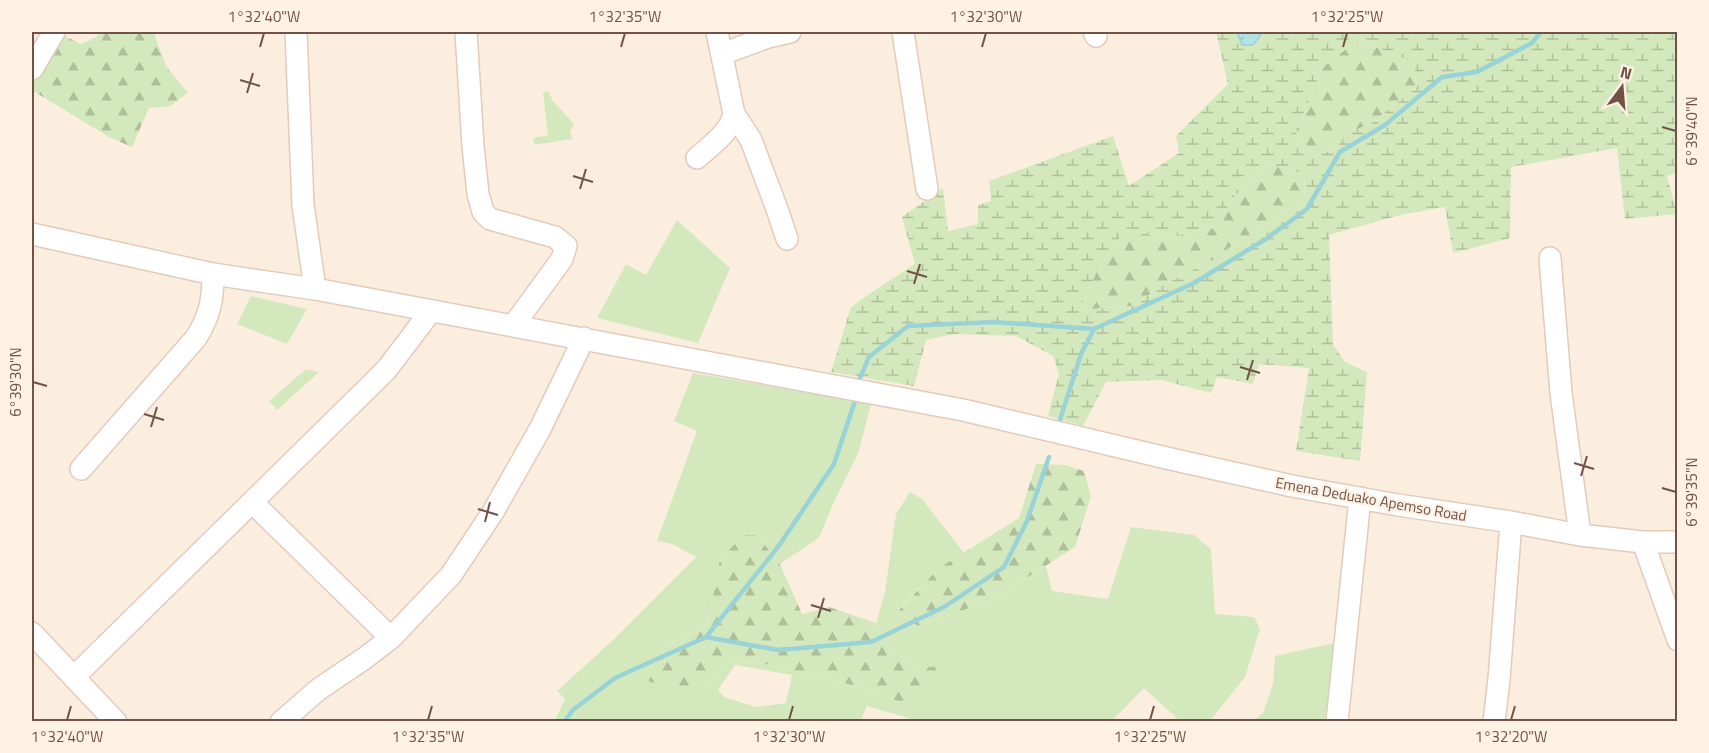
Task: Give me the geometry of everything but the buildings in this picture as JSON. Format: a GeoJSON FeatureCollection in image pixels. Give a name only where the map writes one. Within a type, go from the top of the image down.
{"type":"FeatureCollection","features":[{"type":"Feature","properties":{"kind":"street"},"geometry":{"type":"LineString","coordinates":[[32,69],[54,32]]}},
{"type":"Feature","properties":{"kind":"street"},"geometry":{"type":"LineString","coordinates":[[296,32],[303,205],[315,290]]}},
{"type":"Feature","properties":{"kind":"street"},"geometry":{"type":"LineString","coordinates":[[466,32],[473,146],[478,194],[483,212],[490,219],[555,237],[566,246],[562,259],[513,326]]}},
{"type":"Feature","properties":{"kind":"street"},"geometry":{"type":"LineString","coordinates":[[717,32],[734,114],[751,140],[787,239]]}},
{"type":"Feature","properties":{"kind":"street"},"geometry":{"type":"LineString","coordinates":[[722,54],[768,37],[790,32]]}},
{"type":"Feature","properties":{"kind":"street"},"geometry":{"type":"LineString","coordinates":[[903,32],[927,189]]}},
{"type":"Feature","properties":{"kind":"street"},"geometry":{"type":"LineString","coordinates":[[697,158],[727,130],[734,114]]}},
{"type":"Feature","properties":{"kind":"street","name":"Emena Deduako Apemso Road"},"geometry":{"type":"LineString","coordinates":[[32,234],[213,274],[431,311],[963,410],[1292,486],[1580,535],[1643,542],[1677,542]]}},
{"type":"Feature","properties":{"kind":"street"},"geometry":{"type":"LineString","coordinates":[[1550,258],[1561,393],[1580,535]]}},
{"type":"Feature","properties":{"kind":"street"},"geometry":{"type":"LineString","coordinates":[[81,469],[196,338],[208,315],[213,299],[213,274]]}},
{"type":"Feature","properties":{"kind":"street"},"geometry":{"type":"LineString","coordinates":[[74,677],[387,369],[431,311]]}},
{"type":"Feature","properties":{"kind":"street"},"geometry":{"type":"LineString","coordinates":[[281,722],[319,689],[391,638],[450,575],[494,512],[540,429],[584,339]]}},
{"type":"Feature","properties":{"kind":"street"},"geometry":{"type":"LineString","coordinates":[[1337,722],[1360,498]]}},
{"type":"Feature","properties":{"kind":"street"},"geometry":{"type":"LineString","coordinates":[[252,501],[391,638]]}},
{"type":"Feature","properties":{"kind":"street"},"geometry":{"type":"LineString","coordinates":[[1494,722],[1511,522]]}},
{"type":"Feature","properties":{"kind":"street"},"geometry":{"type":"LineString","coordinates":[[1643,542],[1677,640]]}},
{"type":"Feature","properties":{"kind":"street"},"geometry":{"type":"LineString","coordinates":[[32,633],[116,722]]}},
{"type":"Feature","properties":{"kind":"green space"},"geometry":{"type":"Polygon","coordinates":[[[100,32],[156,32],[155,36],[166,66],[188,93],[170,106],[149,108],[132,147],[109,137],[33,91],[32,73],[59,33],[81,44],[96,37],[100,32]]]}},
{"type":"Feature","properties":{"kind":"green space"},"geometry":{"type":"Polygon","coordinates":[[[1216,32],[1237,32],[1242,45],[1252,45],[1261,32],[1677,32],[1677,173],[1667,176],[1677,214],[1625,219],[1617,148],[1511,167],[1510,238],[1453,253],[1445,207],[1400,215],[1329,235],[1333,345],[1345,362],[1367,372],[1360,461],[1296,451],[1309,368],[1259,364],[1253,384],[1217,377],[1211,393],[1161,380],[1106,382],[1083,426],[1048,416],[1059,374],[1053,356],[1016,336],[953,334],[926,340],[914,386],[831,372],[851,307],[915,264],[902,217],[943,188],[948,231],[978,224],[978,205],[991,201],[989,181],[1113,136],[1129,186],[1179,153],[1176,136],[1228,84],[1216,32]],[[1368,44],[1351,45],[1322,68],[1295,136],[1315,155],[1335,150],[1348,132],[1369,125],[1417,87],[1413,62],[1368,44]],[[1267,163],[1234,197],[1212,229],[1168,237],[1124,231],[1098,269],[1079,310],[1133,306],[1162,286],[1204,264],[1305,199],[1304,174],[1267,163]]]}},
{"type":"Feature","properties":{"kind":"green space"},"geometry":{"type":"Polygon","coordinates":[[[1368,44],[1413,62],[1417,87],[1369,125],[1348,132],[1335,150],[1315,155],[1295,136],[1322,68],[1351,45],[1368,44]]]}},
{"type":"Feature","properties":{"kind":"green space"},"geometry":{"type":"Polygon","coordinates":[[[549,91],[552,100],[574,124],[570,131],[572,139],[534,145],[533,138],[548,135],[543,92],[549,91]]]}},
{"type":"Feature","properties":{"kind":"green space"},"geometry":{"type":"Polygon","coordinates":[[[1267,163],[1304,174],[1305,199],[1204,264],[1162,286],[1133,306],[1079,310],[1098,269],[1124,231],[1168,237],[1212,229],[1234,197],[1267,163]]]}},
{"type":"Feature","properties":{"kind":"green space"},"geometry":{"type":"Polygon","coordinates":[[[677,220],[730,268],[698,343],[597,318],[626,264],[646,275],[677,220]]]}},
{"type":"Feature","properties":{"kind":"green space"},"geometry":{"type":"Polygon","coordinates":[[[251,296],[307,309],[287,344],[237,324],[251,296]]]}},
{"type":"Feature","properties":{"kind":"green space"},"geometry":{"type":"Polygon","coordinates":[[[306,369],[319,372],[277,410],[269,401],[306,369]]]}},
{"type":"Feature","properties":{"kind":"green space"},"geometry":{"type":"Polygon","coordinates":[[[693,373],[871,404],[859,451],[819,538],[780,564],[757,535],[721,557],[708,624],[665,646],[698,691],[729,661],[766,664],[860,687],[905,704],[919,668],[885,646],[876,623],[885,592],[896,514],[910,492],[922,499],[964,553],[939,568],[899,609],[918,626],[992,600],[1046,566],[1052,591],[1108,599],[1131,527],[1194,535],[1211,549],[1215,614],[1254,617],[1260,629],[1245,677],[1210,721],[1180,721],[1144,688],[1112,721],[918,721],[867,706],[860,722],[554,722],[565,699],[557,691],[612,641],[696,557],[672,544],[657,541],[697,431],[674,421],[693,373]],[[735,665],[718,690],[724,697],[756,707],[786,703],[792,675],[735,665]]]}},
{"type":"Feature","properties":{"kind":"green space"},"geometry":{"type":"Polygon","coordinates":[[[1036,464],[1065,465],[1084,471],[1091,496],[1075,547],[992,600],[918,626],[899,610],[939,568],[1019,518],[1036,464]]]}},
{"type":"Feature","properties":{"kind":"green space"},"geometry":{"type":"Polygon","coordinates":[[[744,535],[757,535],[780,564],[802,614],[829,607],[876,623],[885,646],[919,668],[941,666],[943,685],[905,704],[860,687],[766,664],[729,661],[698,691],[650,682],[644,675],[665,646],[708,624],[720,559],[744,535]]]}},
{"type":"Feature","properties":{"kind":"green space"},"geometry":{"type":"Polygon","coordinates":[[[1334,643],[1327,721],[1252,722],[1263,713],[1273,684],[1275,656],[1334,643]]]}},
{"type":"Feature","properties":{"kind":"water"},"geometry":{"type":"Polygon","coordinates":[[[1237,32],[1261,32],[1253,45],[1242,45],[1237,32]]]}},
{"type":"Feature","properties":{"kind":"waterway"},"geometry":{"type":"LineString","coordinates":[[1058,426],[1081,354],[1094,329],[1194,283],[1266,239],[1307,209],[1340,152],[1385,125],[1442,77],[1477,72],[1532,43],[1541,32]]}},
{"type":"Feature","properties":{"kind":"waterway"},"geometry":{"type":"LineString","coordinates":[[860,378],[869,357],[908,326],[993,322],[1094,329]]}},
{"type":"Feature","properties":{"kind":"waterway"},"geometry":{"type":"LineString","coordinates":[[706,637],[778,547],[834,464],[856,398]]}},
{"type":"Feature","properties":{"kind":"waterway"},"geometry":{"type":"LineString","coordinates":[[564,722],[573,710],[615,678],[706,637],[778,650],[871,642],[944,607],[1004,567],[1027,521],[1049,457]]}}]}
